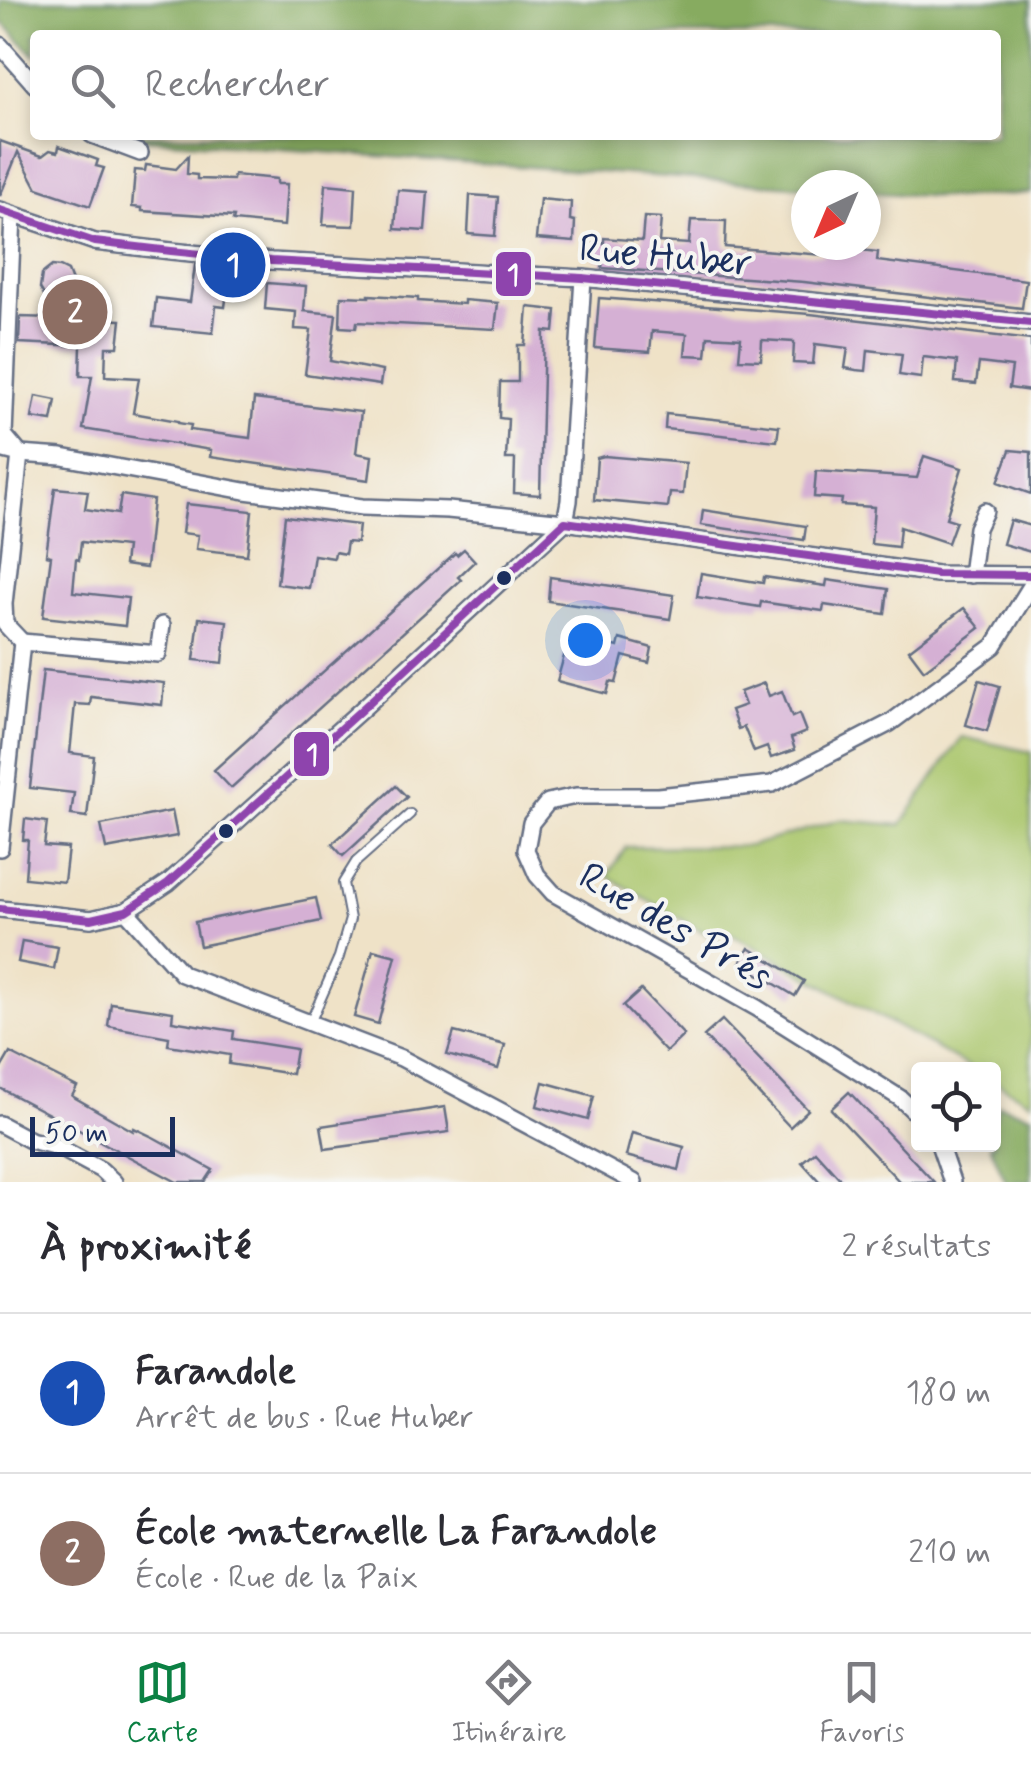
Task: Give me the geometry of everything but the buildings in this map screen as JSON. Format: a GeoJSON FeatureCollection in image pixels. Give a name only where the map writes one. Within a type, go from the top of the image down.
{"type":"FeatureCollection","features":[{"type":"Feature","properties":{"kind":"street"},"geometry":{"type":"LineString","coordinates":[[0,45],[30,79]]}},
{"type":"Feature","properties":{"kind":"street"},"geometry":{"type":"LineString","coordinates":[[105,140],[140,153]]}},
{"type":"Feature","properties":{"kind":"street"},"geometry":{"type":"LineString","coordinates":[[6,212],[4,435],[20,454],[5,624],[22,642],[158,654],[162,625]]}},
{"type":"Feature","properties":{"kind":"street","name":"Rue Huber"},"geometry":{"type":"LineString","coordinates":[[6,212],[95,242],[171,251],[271,261],[583,278],[1031,323]]}},
{"type":"Feature","properties":{"kind":"street"},"geometry":{"type":"LineString","coordinates":[[0,909],[92,919],[126,911],[168,883],[565,522],[583,278]]}},
{"type":"Feature","properties":{"kind":"street"},"geometry":{"type":"LineString","coordinates":[[0,449],[245,492],[362,507],[448,510],[565,522],[937,574],[1031,576]]}},
{"type":"Feature","properties":{"kind":"street"},"geometry":{"type":"LineString","coordinates":[[972,575],[976,528],[986,511]]}},
{"type":"Feature","properties":{"kind":"street","name":"Rue des Prés"},"geometry":{"type":"LineString","coordinates":[[911,1108],[756,1008],[553,893],[537,876],[526,850],[531,823],[548,802],[576,796],[658,796],[772,784],[890,723],[994,646],[1031,586]]}},
{"type":"Feature","properties":{"kind":"street"},"geometry":{"type":"LineString","coordinates":[[0,848],[22,642]]}},
{"type":"Feature","properties":{"kind":"street"},"geometry":{"type":"LineString","coordinates":[[126,911],[182,974],[400,1058],[634,1182]]}},
{"type":"Feature","properties":{"kind":"street"},"geometry":{"type":"LineString","coordinates":[[0,1124],[30,1140],[58,1147],[114,1182]]}},
{"type":"Feature","properties":{"kind":"street"},"geometry":{"type":"LineString","coordinates":[[941,1152],[952,1182]]}},
{"type":"Feature","properties":{"kind":"lane"},"geometry":{"type":"LineString","coordinates":[[310,1023],[339,956],[350,919],[343,883],[356,862],[410,814]]}},
{"type":"Feature","properties":{"kind":"green space"},"geometry":{"type":"Polygon","coordinates":[[[0,0],[1031,0],[1031,193],[955,198],[881,193],[881,170],[791,170],[791,186],[160,140],[1001,140],[1001,30],[30,30],[30,51],[0,20],[0,0]]]}},
{"type":"Feature","properties":{"kind":"green space"},"geometry":{"type":"Polygon","coordinates":[[[962,737],[1031,752],[1031,1102],[1001,1085],[1001,1062],[960,1062],[723,929],[715,939],[607,876],[626,847],[749,846],[840,820],[901,825],[962,737]]]}},
{"type":"Feature","properties":{"kind":"green space"},"geometry":{"type":"Polygon","coordinates":[[[1001,1106],[1031,1115],[1031,1182],[1006,1182],[993,1152],[1001,1152],[1001,1106]]]}},
{"type":"Feature","properties":{"kind":"transit line","name":"1"},"geometry":{"type":"LineString","coordinates":[[0,210],[95,242],[171,251],[271,261],[583,278],[1031,323]]}},
{"type":"Feature","properties":{"kind":"transit line","name":"1"},"geometry":{"type":"LineString","coordinates":[[0,909],[91,919],[126,911],[168,883],[565,522],[937,574],[1031,575]]}},
{"type":"Feature","properties":{"kind":"place","name":"Farandole"},"geometry":{"type":"Point","coordinates":[233,265]}},
{"type":"Feature","properties":{"kind":"place","name":"École maternelle La Farandole"},"geometry":{"type":"Point","coordinates":[75,312]}}]}
